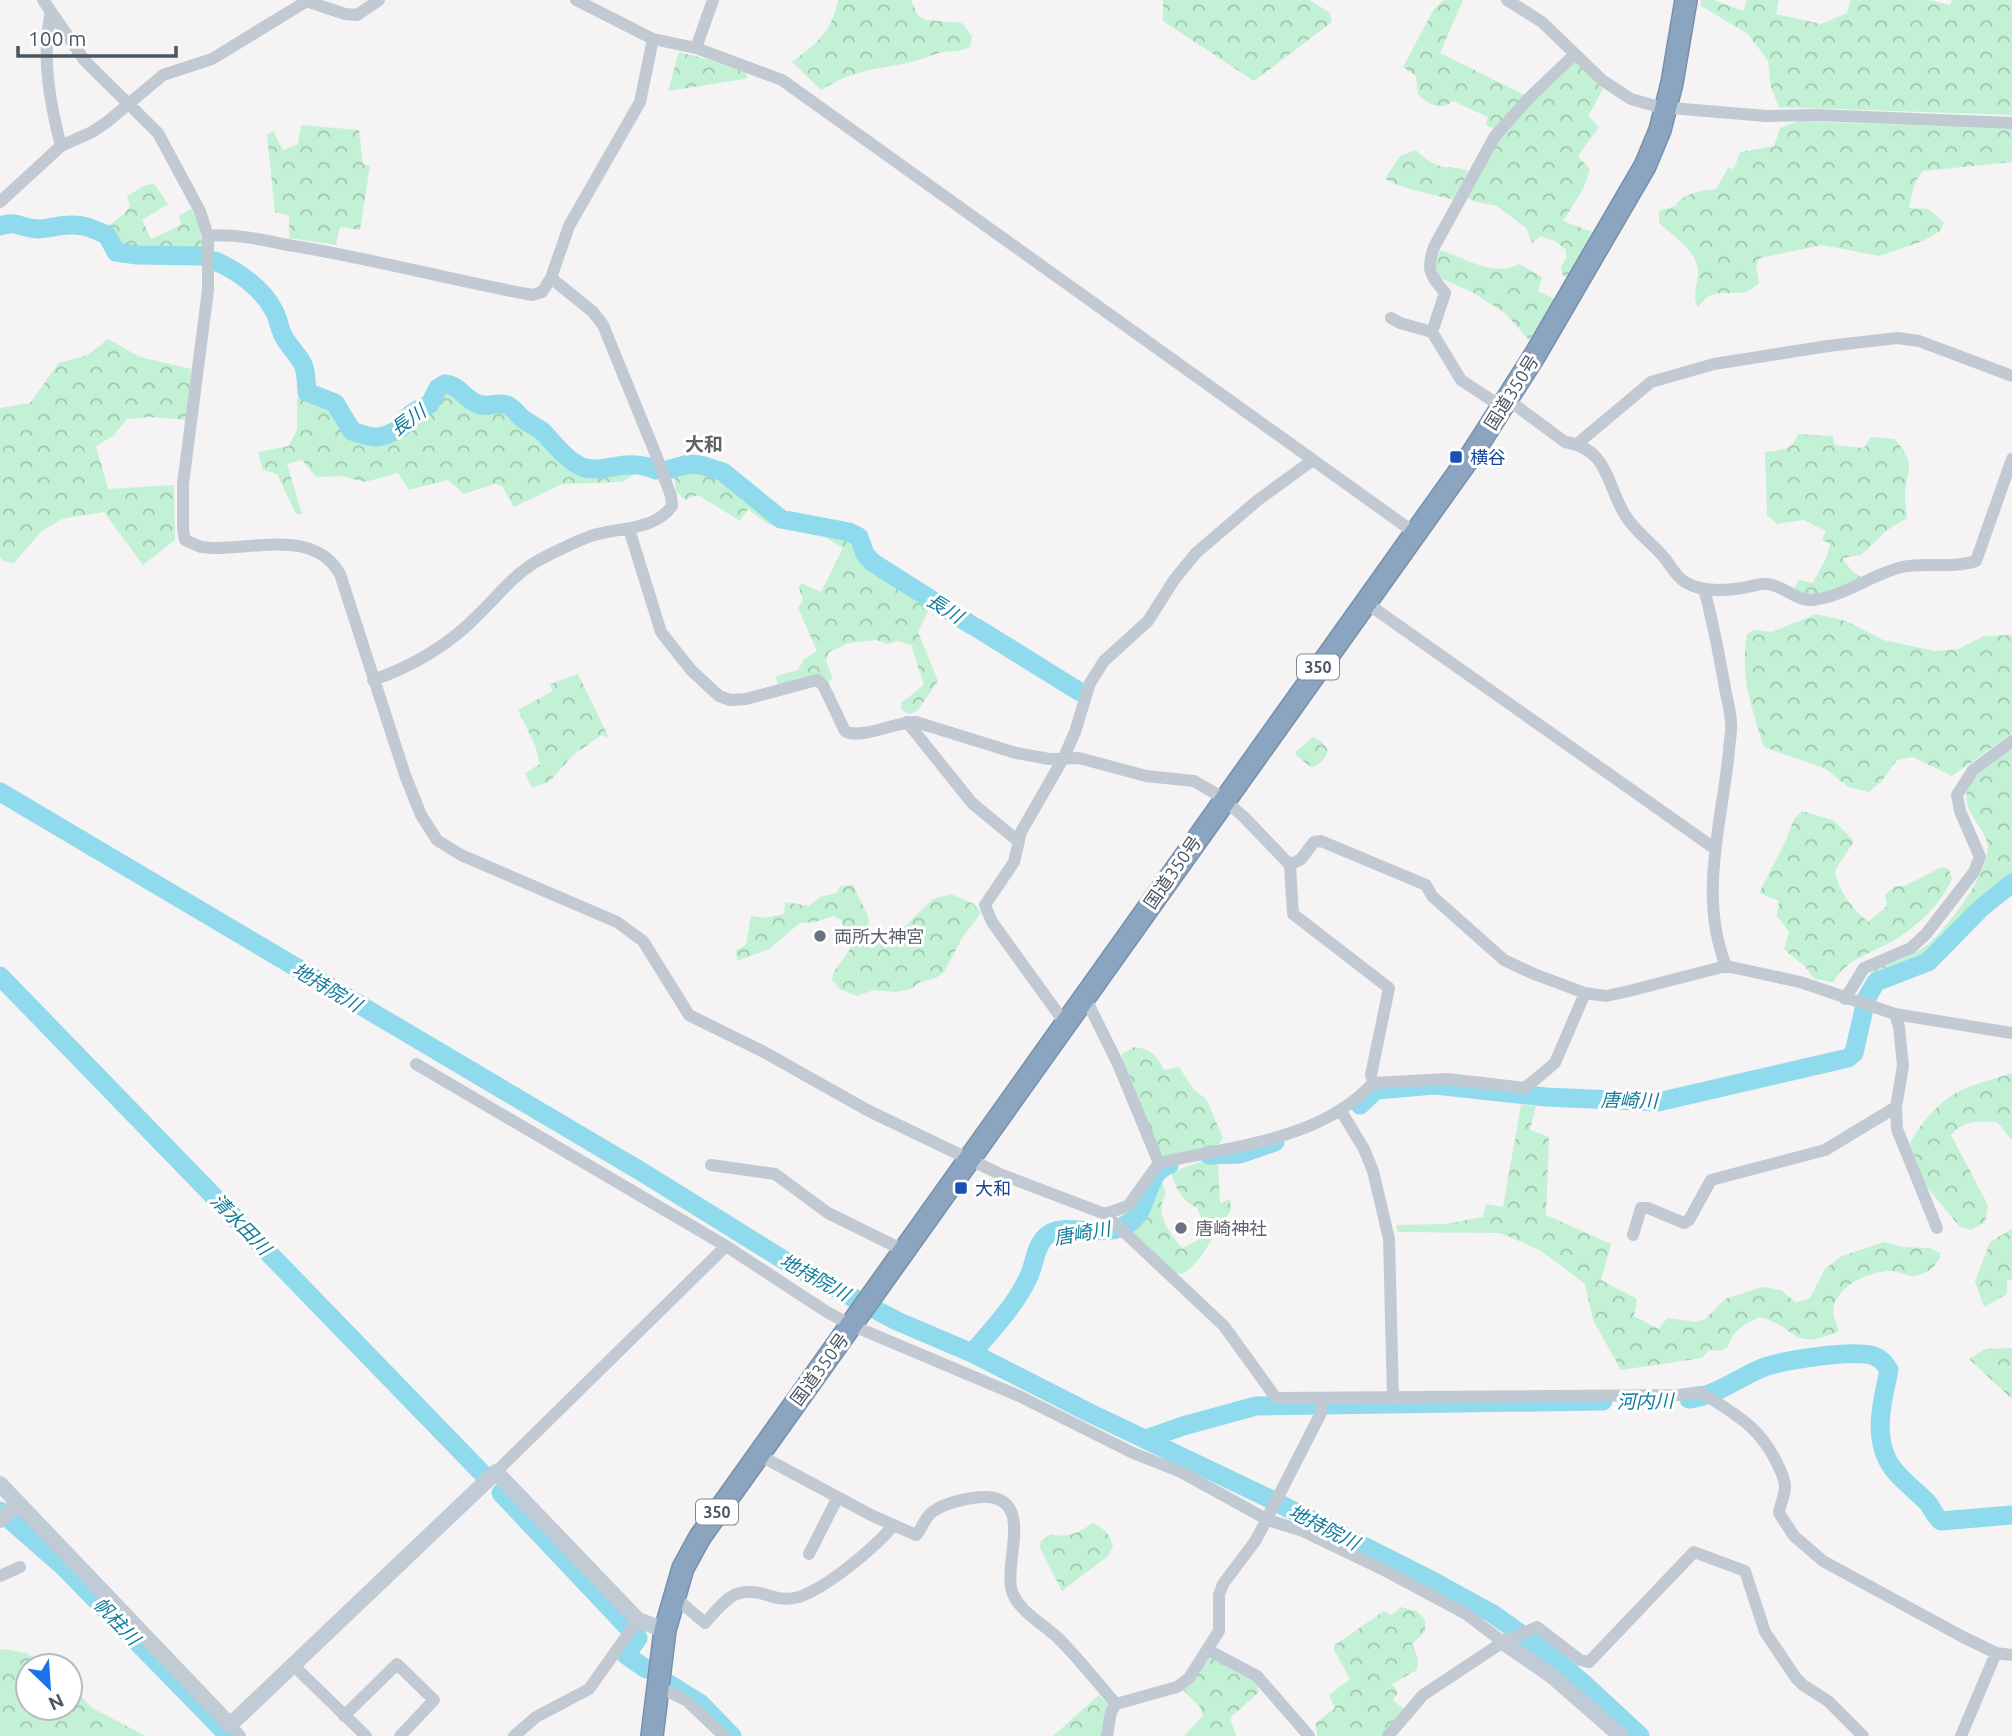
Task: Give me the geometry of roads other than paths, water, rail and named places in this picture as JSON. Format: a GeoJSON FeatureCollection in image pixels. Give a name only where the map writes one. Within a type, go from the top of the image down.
{"type":"FeatureCollection","features":[{"type":"Feature","properties":{"kind":"highway","name":"国道350号"},"geometry":{"type":"LineString","coordinates":[[652,1736],[665,1630],[672,1599],[683,1567],[700,1537],[1415,533],[1504,403],[1636,185],[1654,147],[1678,55],[1686,0]]}},
{"type":"Feature","properties":{"kind":"street"},"geometry":{"type":"LineString","coordinates":[[43,0],[86,61],[158,133],[200,211],[208,236],[208,290],[183,484],[182,505],[186,540],[201,547],[213,548],[293,544],[305,546],[327,559],[340,574],[413,795],[428,828],[437,840],[461,855],[617,922],[643,941],[690,1015],[764,1052],[867,1110],[1021,1183],[1110,1219],[1224,1326],[1276,1398],[1322,1400],[1707,1396],[1752,1425],[1769,1449],[1782,1474],[1785,1487],[1779,1513],[1794,1536],[1823,1561],[1996,1653],[2012,1654]]}},
{"type":"Feature","properties":{"kind":"street"},"geometry":{"type":"LineString","coordinates":[[0,202],[61,146],[92,132],[163,75],[212,59],[305,1],[357,15],[379,0]]}},
{"type":"Feature","properties":{"kind":"street"},"geometry":{"type":"LineString","coordinates":[[576,0],[653,38],[696,48],[782,79],[1415,533]]}},
{"type":"Feature","properties":{"kind":"street"},"geometry":{"type":"LineString","coordinates":[[696,48],[713,0]]}},
{"type":"Feature","properties":{"kind":"street"},"geometry":{"type":"LineString","coordinates":[[1507,0],[1542,22],[1602,80],[1631,99],[1666,108],[1766,116],[2012,123]]}},
{"type":"Feature","properties":{"kind":"street"},"geometry":{"type":"LineString","coordinates":[[51,12],[48,27],[48,93],[61,146]]}},
{"type":"Feature","properties":{"kind":"street"},"geometry":{"type":"LineString","coordinates":[[208,236],[259,240],[326,251],[466,283],[532,295],[542,292],[551,278],[569,226],[640,102],[653,38]]}},
{"type":"Feature","properties":{"kind":"street"},"geometry":{"type":"LineString","coordinates":[[1432,332],[1445,293],[1433,279],[1428,263],[1434,247],[1495,136],[1574,54]]}},
{"type":"Feature","properties":{"kind":"street"},"geometry":{"type":"LineString","coordinates":[[373,680],[390,674],[450,640],[524,569],[542,558],[592,535],[641,527],[668,512],[672,506],[671,496],[603,325],[593,312],[551,278]]}},
{"type":"Feature","properties":{"kind":"street"},"geometry":{"type":"LineString","coordinates":[[1391,318],[1432,332],[1461,380],[1504,403],[1565,442],[1577,444],[1596,455],[1622,508],[1638,533],[1685,582],[1704,589],[1767,584],[1808,600],[1823,598],[1898,568],[1966,565],[1976,561],[2012,459]]}},
{"type":"Feature","properties":{"kind":"street"},"geometry":{"type":"LineString","coordinates":[[1577,444],[1651,382],[1714,364],[1828,346],[1897,338],[1919,341],[2012,376]]}},
{"type":"Feature","properties":{"kind":"street"},"geometry":{"type":"LineString","coordinates":[[1065,1023],[987,913],[985,905],[1014,862],[1018,841],[1064,757],[1090,683],[1104,661],[1148,621],[1174,580],[1206,543],[1258,500],[1313,460]]}},
{"type":"Feature","properties":{"kind":"street"},"geometry":{"type":"LineString","coordinates":[[629,529],[662,632],[691,670],[719,696],[730,700],[746,699],[817,680],[823,685],[845,732],[851,735],[916,722],[1016,753],[1049,760],[1079,758],[1146,776],[1194,781],[1224,800],[1290,865],[1293,914],[1389,988],[1371,1075],[1373,1083]]}},
{"type":"Feature","properties":{"kind":"street"},"geometry":{"type":"LineString","coordinates":[[1704,589],[1715,631],[1731,725],[1727,780],[1714,848],[1712,914],[1718,946],[1726,965]]}},
{"type":"Feature","properties":{"kind":"street"},"geometry":{"type":"LineString","coordinates":[[1365,602],[1714,848]]}},
{"type":"Feature","properties":{"kind":"street"},"geometry":{"type":"LineString","coordinates":[[907,722],[972,803],[1018,841]]}},
{"type":"Feature","properties":{"kind":"street"},"geometry":{"type":"LineString","coordinates":[[1845,999],[1864,968],[1911,948],[1926,934],[1975,872],[1980,857],[1959,811],[1957,795],[1973,770],[2012,741]]}},
{"type":"Feature","properties":{"kind":"street"},"geometry":{"type":"LineString","coordinates":[[1290,865],[1301,859],[1314,842],[1321,841],[1397,872],[1426,885],[1432,896],[1504,960],[1585,993],[1606,996],[1726,965],[1800,982],[1895,1014],[2012,1033]]}},
{"type":"Feature","properties":{"kind":"street"},"geometry":{"type":"LineString","coordinates":[[1110,1219],[1128,1206],[1159,1163],[1271,1138],[1311,1125],[1341,1111],[1373,1083],[1448,1079],[1525,1088],[1555,1063],[1585,993]]}},
{"type":"Feature","properties":{"kind":"street"},"geometry":{"type":"LineString","coordinates":[[1084,995],[1118,1065],[1159,1163]]}},
{"type":"Feature","properties":{"kind":"street"},"geometry":{"type":"LineString","coordinates":[[1895,1014],[1903,1066],[1896,1107],[1897,1129],[1937,1228]]}},
{"type":"Feature","properties":{"kind":"street"},"geometry":{"type":"LineString","coordinates":[[416,1064],[540,1134],[726,1246],[827,1312],[1019,1396],[1133,1453],[1181,1472],[1382,1569],[1466,1614],[1552,1676],[1621,1736]]}},
{"type":"Feature","properties":{"kind":"street"},"geometry":{"type":"LineString","coordinates":[[1633,1236],[1641,1208],[1648,1208],[1684,1223],[1689,1220],[1711,1180],[1825,1150],[1896,1107]]}},
{"type":"Feature","properties":{"kind":"street"},"geometry":{"type":"LineString","coordinates":[[1341,1111],[1364,1149],[1373,1171],[1389,1239],[1393,1398]]}},
{"type":"Feature","properties":{"kind":"street"},"geometry":{"type":"LineString","coordinates":[[711,1165],[775,1174],[828,1213],[903,1250]]}},
{"type":"Feature","properties":{"kind":"street"},"geometry":{"type":"LineString","coordinates":[[0,1484],[235,1731],[293,1665],[496,1472],[726,1246]]}},
{"type":"Feature","properties":{"kind":"street"},"geometry":{"type":"LineString","coordinates":[[1107,1736],[1111,1712],[1116,1704],[1177,1687],[1189,1678],[1208,1650],[1219,1631],[1219,1595],[1223,1584],[1248,1554],[1269,1516],[1321,1413],[1322,1400]]}},
{"type":"Feature","properties":{"kind":"street"},"geometry":{"type":"LineString","coordinates":[[757,1454],[893,1526],[916,1535],[929,1514],[938,1509],[970,1499],[987,1497],[1001,1501],[1010,1508],[1014,1529],[1009,1577],[1013,1595],[1029,1614],[1058,1638],[1116,1704]]}},
{"type":"Feature","properties":{"kind":"street"},"geometry":{"type":"LineString","coordinates":[[496,1472],[634,1626],[665,1630]]}},
{"type":"Feature","properties":{"kind":"street"},"geometry":{"type":"LineString","coordinates":[[809,1554],[838,1497]]}},
{"type":"Feature","properties":{"kind":"street"},"geometry":{"type":"LineString","coordinates":[[0,1520],[18,1503]]}},
{"type":"Feature","properties":{"kind":"street"},"geometry":{"type":"LineString","coordinates":[[672,1599],[678,1600],[705,1623],[732,1595],[747,1590],[782,1600],[798,1597],[827,1583],[893,1526]]}},
{"type":"Feature","properties":{"kind":"street"},"geometry":{"type":"LineString","coordinates":[[1388,1736],[1423,1695],[1503,1642],[1537,1627],[1580,1660],[1589,1662],[1693,1552],[1745,1571],[1765,1632],[1796,1678],[1828,1701],[1863,1736]]}},
{"type":"Feature","properties":{"kind":"street"},"geometry":{"type":"LineString","coordinates":[[0,1576],[20,1567]]}},
{"type":"Feature","properties":{"kind":"street"},"geometry":{"type":"LineString","coordinates":[[514,1736],[536,1717],[589,1689],[634,1626]]}},
{"type":"Feature","properties":{"kind":"street"},"geometry":{"type":"LineString","coordinates":[[1208,1650],[1256,1676],[1309,1736]]}},
{"type":"Feature","properties":{"kind":"street"},"geometry":{"type":"LineString","coordinates":[[1961,1736],[1996,1653]]}},
{"type":"Feature","properties":{"kind":"street"},"geometry":{"type":"LineString","coordinates":[[344,1716],[397,1664],[434,1700],[400,1736]]}},
{"type":"Feature","properties":{"kind":"street"},"geometry":{"type":"LineString","coordinates":[[293,1665],[366,1736]]}},
{"type":"Feature","properties":{"kind":"street"},"geometry":{"type":"LineString","coordinates":[[658,1686],[687,1701],[724,1736]]}},
{"type":"Feature","properties":{"kind":"waterway","name":"長川"},"geometry":{"type":"LineString","coordinates":[[0,226],[15,224],[37,229],[80,225],[107,235],[116,252],[202,256]]}},
{"type":"Feature","properties":{"kind":"waterway","name":"長川"},"geometry":{"type":"LineString","coordinates":[[215,261],[248,281],[268,301],[283,335],[304,367],[307,392],[335,403],[352,431],[377,437],[394,432],[401,428],[409,416],[430,404],[438,388],[445,384],[455,387],[480,405],[509,406],[582,467],[598,469],[634,465],[656,470]]}},
{"type":"Feature","properties":{"kind":"waterway","name":"長川"},"geometry":{"type":"LineString","coordinates":[[667,470],[689,464],[723,472],[781,519],[849,532],[859,537],[865,554],[872,562],[973,626]]}},
{"type":"Feature","properties":{"kind":"waterway","name":"長川"},"geometry":{"type":"LineString","coordinates":[[977,628],[1080,692]]}},
{"type":"Feature","properties":{"kind":"waterway","name":"地持院川"},"geometry":{"type":"LineString","coordinates":[[0,792],[642,1172],[795,1267],[897,1321],[972,1353],[1266,1497],[1493,1614],[1582,1682],[1640,1736]]}},
{"type":"Feature","properties":{"kind":"waterway","name":"唐崎川"},"geometry":{"type":"LineString","coordinates":[[1865,1001],[1876,982],[1928,962],[1980,909],[2012,883]]}},
{"type":"Feature","properties":{"kind":"waterway","name":"清水田川"},"geometry":{"type":"LineString","coordinates":[[0,976],[482,1473]]}},
{"type":"Feature","properties":{"kind":"waterway","name":"唐崎川"},"geometry":{"type":"LineString","coordinates":[[1360,1105],[1376,1090],[1435,1085],[1546,1097],[1658,1102],[1848,1058],[1854,1053],[1864,1009]]}},
{"type":"Feature","properties":{"kind":"waterway","name":"唐崎川"},"geometry":{"type":"LineString","coordinates":[[1209,1155],[1240,1154],[1275,1142]]}},
{"type":"Feature","properties":{"kind":"waterway","name":"唐崎川"},"geometry":{"type":"LineString","coordinates":[[972,1353],[1017,1297],[1029,1276],[1039,1247],[1049,1234],[1067,1229],[1100,1231],[1122,1227],[1138,1215],[1156,1175],[1169,1165]]}},
{"type":"Feature","properties":{"kind":"waterway","name":"河内川"},"geometry":{"type":"LineString","coordinates":[[1689,1399],[1708,1394],[1772,1365],[1835,1355],[1874,1356],[1889,1370],[1880,1427],[1883,1450],[1895,1472],[1927,1502],[1941,1521],[2012,1515]]}},
{"type":"Feature","properties":{"kind":"waterway","name":"河内川"},"geometry":{"type":"LineString","coordinates":[[1146,1439],[1256,1406],[1603,1401]]}},
{"type":"Feature","properties":{"kind":"waterway","name":"清水田川"},"geometry":{"type":"LineString","coordinates":[[501,1493],[638,1638],[626,1655],[646,1669]]}},
{"type":"Feature","properties":{"kind":"waterway","name":"帆柱川"},"geometry":{"type":"LineString","coordinates":[[0,1511],[64,1567],[229,1736]]}},
{"type":"Feature","properties":{"kind":"waterway","name":"清水田川"},"geometry":{"type":"LineString","coordinates":[[666,1682],[701,1704],[732,1736]]}},
{"type":"Feature","properties":{"kind":"place","name":"横谷"},"geometry":{"type":"Point","coordinates":[1456,457]}},
{"type":"Feature","properties":{"kind":"place","name":"両所大神宮"},"geometry":{"type":"Point","coordinates":[820,936]}},
{"type":"Feature","properties":{"kind":"place","name":"大和"},"geometry":{"type":"Point","coordinates":[961,1188]}},
{"type":"Feature","properties":{"kind":"place","name":"唐崎神社"},"geometry":{"type":"Point","coordinates":[1181,1228]}},
{"type":"Feature","properties":{"kind":"district","name":"大和"},"geometry":{"type":"Point","coordinates":[704,444]}}]}
